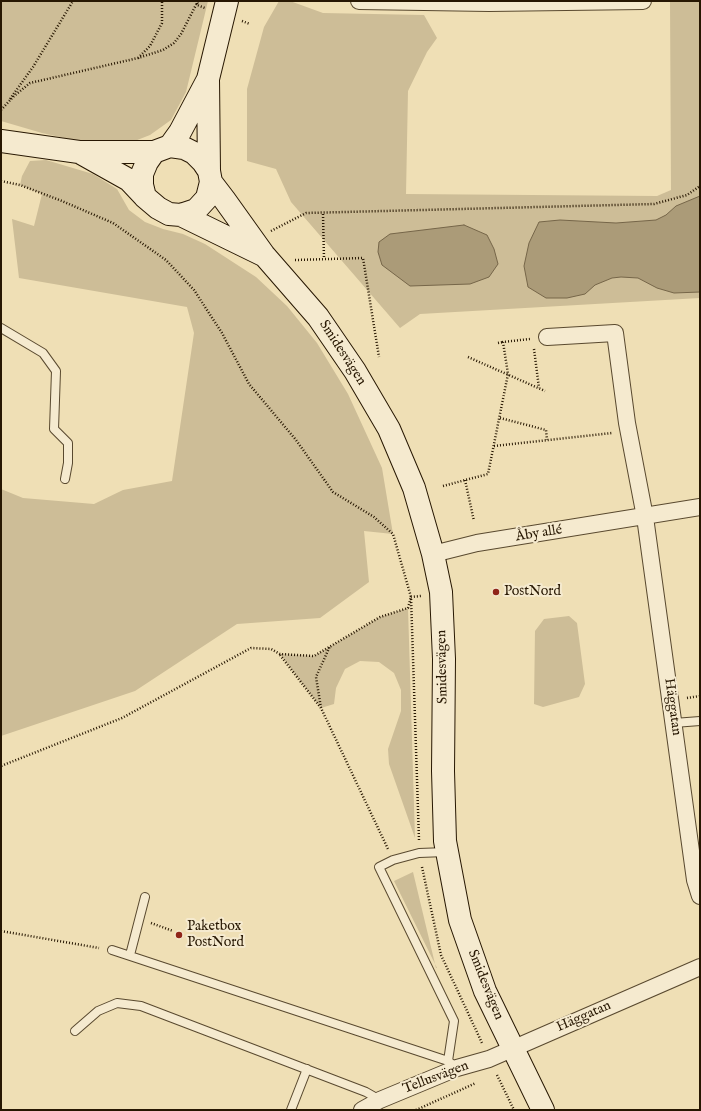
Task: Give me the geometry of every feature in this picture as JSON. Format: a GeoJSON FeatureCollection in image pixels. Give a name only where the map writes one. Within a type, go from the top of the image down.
{"type":"FeatureCollection","features":[{"type":"Feature","properties":{"kind":"street"},"geometry":{"type":"LineString","coordinates":[[145,197],[142,185],[142,174],[147,162],[180,132],[208,78],[227,1]]}},
{"type":"Feature","properties":{"kind":"street"},"geometry":{"type":"LineString","coordinates":[[359,1],[489,3],[643,1]]}},
{"type":"Feature","properties":{"kind":"street"},"geometry":{"type":"LineString","coordinates":[[79,152],[129,180],[145,197],[168,214],[181,215],[196,210],[207,198],[210,177],[208,78]]}},
{"type":"Feature","properties":{"kind":"street"},"geometry":{"type":"LineString","coordinates":[[1,141],[79,152],[184,148],[194,153],[203,162],[210,177]]}},
{"type":"Feature","properties":{"kind":"street","name":"Smidesvägen"},"geometry":{"type":"LineString","coordinates":[[210,177],[264,255],[318,317],[355,371],[389,428],[414,488],[434,554],[441,592],[445,841],[460,920],[485,992],[543,1110]]}},
{"type":"Feature","properties":{"kind":"street","name":"Smidesvägen"},"geometry":{"type":"LineString","coordinates":[[181,215],[264,255]]}},
{"type":"Feature","properties":{"kind":"street"},"geometry":{"type":"LineString","coordinates":[[540,338],[614,333],[628,431],[645,517]]}},
{"type":"Feature","properties":{"kind":"street","name":"Åby allé"},"geometry":{"type":"LineString","coordinates":[[434,554],[477,543],[700,507]]}},
{"type":"Feature","properties":{"kind":"street","name":"Häggatan"},"geometry":{"type":"LineString","coordinates":[[645,517],[695,880],[700,896]]}},
{"type":"Feature","properties":{"kind":"street","name":"Häggatan"},"geometry":{"type":"LineString","coordinates":[[512,1049],[700,967]]}},
{"type":"Feature","properties":{"kind":"street","name":"Tellusvägen"},"geometry":{"type":"LineString","coordinates":[[362,1110],[452,1064],[490,1059],[512,1049]]}},
{"type":"Feature","properties":{"kind":"lane"},"geometry":{"type":"LineString","coordinates":[[1,328],[43,353],[56,371],[54,429],[68,443],[68,463],[65,479]]}},
{"type":"Feature","properties":{"kind":"lane"},"geometry":{"type":"LineString","coordinates":[[674,723],[700,721]]}},
{"type":"Feature","properties":{"kind":"lane"},"geometry":{"type":"LineString","coordinates":[[112,950],[452,1064],[454,1021],[380,867],[393,860],[419,852],[447,852]]}},
{"type":"Feature","properties":{"kind":"lane"},"geometry":{"type":"LineString","coordinates":[[130,955],[145,897]]}},
{"type":"Feature","properties":{"kind":"lane"},"geometry":{"type":"LineString","coordinates":[[75,1031],[98,1011],[117,1003],[141,1006],[366,1092],[380,1100]]}},
{"type":"Feature","properties":{"kind":"lane"},"geometry":{"type":"LineString","coordinates":[[291,1110],[307,1069]]}},
{"type":"Feature","properties":{"kind":"path"},"geometry":{"type":"LineString","coordinates":[[1,110],[33,67],[73,1]]}},
{"type":"Feature","properties":{"kind":"path"},"geometry":{"type":"LineString","coordinates":[[138,58],[150,46],[162,23],[162,1]]}},
{"type":"Feature","properties":{"kind":"path"},"geometry":{"type":"LineString","coordinates":[[1,110],[14,96],[30,83],[138,58],[163,50],[174,43],[181,34],[198,1]]}},
{"type":"Feature","properties":{"kind":"path"},"geometry":{"type":"LineString","coordinates":[[1,181],[20,185],[113,223],[166,260],[194,290],[222,332],[249,384],[296,440],[332,492],[374,517],[393,534],[411,598],[408,608],[380,617],[314,656],[280,654]]}},
{"type":"Feature","properties":{"kind":"path"},"geometry":{"type":"LineString","coordinates":[[269,232],[306,214],[505,207],[654,204],[683,197],[699,188]]}},
{"type":"Feature","properties":{"kind":"path"},"geometry":{"type":"LineString","coordinates":[[323,213],[324,259]]}},
{"type":"Feature","properties":{"kind":"path"},"geometry":{"type":"LineString","coordinates":[[295,260],[363,258],[378,357]]}},
{"type":"Feature","properties":{"kind":"path"},"geometry":{"type":"LineString","coordinates":[[498,343],[540,338],[539,388]]}},
{"type":"Feature","properties":{"kind":"path"},"geometry":{"type":"LineString","coordinates":[[443,486],[488,474],[508,374],[502,342]]}},
{"type":"Feature","properties":{"kind":"path"},"geometry":{"type":"LineString","coordinates":[[468,357],[545,391]]}},
{"type":"Feature","properties":{"kind":"path"},"geometry":{"type":"LineString","coordinates":[[500,418],[546,430],[547,440]]}},
{"type":"Feature","properties":{"kind":"path"},"geometry":{"type":"LineString","coordinates":[[494,446],[628,431]]}},
{"type":"Feature","properties":{"kind":"path"},"geometry":{"type":"LineString","coordinates":[[466,480],[474,521]]}},
{"type":"Feature","properties":{"kind":"path"},"geometry":{"type":"LineString","coordinates":[[321,708],[316,677],[331,645]]}},
{"type":"Feature","properties":{"kind":"path"},"geometry":{"type":"LineString","coordinates":[[1,766],[122,718],[251,648],[271,649],[280,654],[321,708],[393,860]]}},
{"type":"Feature","properties":{"kind":"path"},"geometry":{"type":"LineString","coordinates":[[166,928],[173,931]]}},
{"type":"Feature","properties":{"kind":"path"},"geometry":{"type":"LineString","coordinates":[[1,931],[112,950]]}},
{"type":"Feature","properties":{"kind":"path"},"geometry":{"type":"LineString","coordinates":[[416,1110],[476,1082]]}},
{"type":"Feature","properties":{"kind":"shaded area"},"geometry":{"type":"Polygon","coordinates":[[[1,1],[208,1],[186,92],[171,120],[150,135],[127,144],[92,144],[42,133],[1,121],[1,1]]]}},
{"type":"Feature","properties":{"kind":"shaded area"},"geometry":{"type":"Polygon","coordinates":[[[279,1],[290,1],[323,13],[424,15],[437,38],[427,52],[408,91],[406,194],[657,196],[671,190],[670,1],[700,1],[700,298],[420,314],[400,328],[291,202],[276,169],[247,161],[247,89],[264,27],[279,1]]]}},
{"type":"Feature","properties":{"kind":"shaded area"},"geometry":{"type":"Polygon","coordinates":[[[46,160],[93,174],[117,189],[129,210],[145,222],[163,229],[183,234],[205,244],[256,277],[287,306],[317,343],[348,394],[382,468],[393,534],[364,531],[369,582],[320,618],[237,624],[135,691],[1,736],[1,489],[23,498],[94,504],[123,490],[172,481],[194,333],[187,307],[19,278],[12,219],[34,226],[42,194],[20,185],[22,176],[30,161],[46,160]]]}},
{"type":"Feature","properties":{"kind":"shaded area"},"geometry":{"type":"Polygon","coordinates":[[[700,196],[700,292],[674,293],[657,288],[638,278],[621,277],[612,278],[595,285],[585,294],[567,298],[546,298],[528,287],[524,266],[529,243],[539,222],[560,220],[616,223],[656,220],[666,215],[676,206],[700,196]]]}},
{"type":"Feature","properties":{"kind":"shaded area"},"geometry":{"type":"Polygon","coordinates":[[[464,225],[487,235],[494,249],[498,264],[489,277],[470,284],[410,286],[382,265],[378,252],[379,242],[390,234],[464,225]]]}},
{"type":"Feature","properties":{"kind":"shaded area"},"geometry":{"type":"Polygon","coordinates":[[[408,608],[415,838],[389,764],[388,749],[401,711],[401,690],[394,673],[379,662],[360,661],[345,669],[336,688],[334,704],[321,708],[280,654],[314,656],[380,617],[408,608]]]}},
{"type":"Feature","properties":{"kind":"shaded area"},"geometry":{"type":"Polygon","coordinates":[[[569,616],[577,623],[585,684],[579,697],[543,707],[534,704],[535,631],[544,619],[569,616]]]}},
{"type":"Feature","properties":{"kind":"shaded area"},"geometry":{"type":"Polygon","coordinates":[[[413,872],[435,964],[394,881],[413,872]]]}},
{"type":"Feature","properties":{"kind":"place","name":"PostNord"},"geometry":{"type":"Point","coordinates":[496,592]}},
{"type":"Feature","properties":{"kind":"place","name":"Paketbox PostNord"},"geometry":{"type":"Point","coordinates":[179,935]}}]}
